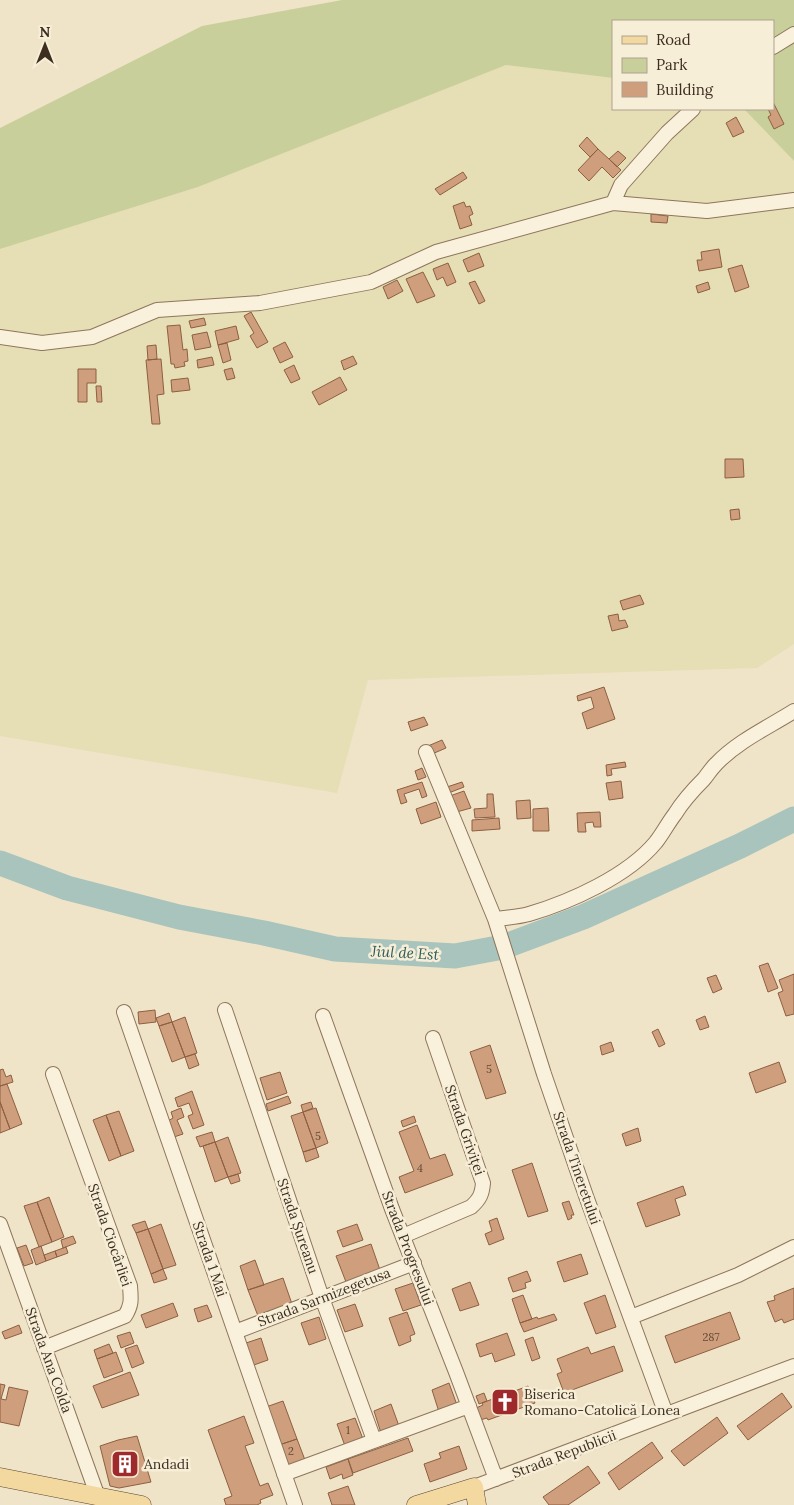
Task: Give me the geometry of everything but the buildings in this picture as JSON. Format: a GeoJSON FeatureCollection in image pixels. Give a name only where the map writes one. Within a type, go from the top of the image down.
{"type":"FeatureCollection","features":[{"type":"Feature","properties":{"kind":"main road"},"geometry":{"type":"LineString","coordinates":[[0,1477],[142,1505]]}},
{"type":"Feature","properties":{"kind":"main road"},"geometry":{"type":"LineString","coordinates":[[474,1487],[477,1505]]}},
{"type":"Feature","properties":{"kind":"main road","name":"Strada Republicii"},"geometry":{"type":"LineString","coordinates":[[416,1505],[474,1487]]}},
{"type":"Feature","properties":{"kind":"street"},"geometry":{"type":"LineString","coordinates":[[774,46],[794,34]]}},
{"type":"Feature","properties":{"kind":"street"},"geometry":{"type":"LineString","coordinates":[[613,203],[621,185],[667,133],[692,110]]}},
{"type":"Feature","properties":{"kind":"street"},"geometry":{"type":"LineString","coordinates":[[0,337],[42,343],[92,337],[158,310],[260,302],[371,282],[436,252],[613,203],[707,211],[794,200]]}},
{"type":"Feature","properties":{"kind":"street"},"geometry":{"type":"LineString","coordinates":[[496,924],[581,894],[627,868],[642,857],[656,842],[690,793],[716,764],[754,734],[794,712]]}},
{"type":"Feature","properties":{"kind":"street","name":"Strada Tineretului"},"geometry":{"type":"LineString","coordinates":[[426,752],[496,924],[582,1186],[666,1414]]}},
{"type":"Feature","properties":{"kind":"street","name":"Strada Șureanu"},"geometry":{"type":"LineString","coordinates":[[225,1010],[322,1298],[374,1440]]}},
{"type":"Feature","properties":{"kind":"street","name":"Strada 1 Mai"},"geometry":{"type":"LineString","coordinates":[[124,1012],[295,1505]]}},
{"type":"Feature","properties":{"kind":"street","name":"Strada Progresului"},"geometry":{"type":"LineString","coordinates":[[323,1016],[403,1236],[496,1479]]}},
{"type":"Feature","properties":{"kind":"street","name":"Strada Griviței"},"geometry":{"type":"LineString","coordinates":[[403,1236],[471,1207],[482,1194],[483,1183],[433,1038]]}},
{"type":"Feature","properties":{"kind":"street","name":"Strada Ciocârliei"},"geometry":{"type":"LineString","coordinates":[[44,1348],[125,1316],[130,1308],[130,1286],[52,1074]]}},
{"type":"Feature","properties":{"kind":"street","name":"Strada Ana Colda"},"geometry":{"type":"LineString","coordinates":[[0,1224],[98,1497]]}},
{"type":"Feature","properties":{"kind":"street"},"geometry":{"type":"LineString","coordinates":[[631,1317],[738,1275],[794,1247]]}},
{"type":"Feature","properties":{"kind":"street","name":"Strada Sarmizegetusa"},"geometry":{"type":"LineString","coordinates":[[235,1332],[414,1263]]}},
{"type":"Feature","properties":{"kind":"street","name":"Strada Republicii"},"geometry":{"type":"LineString","coordinates":[[474,1487],[794,1366]]}},
{"type":"Feature","properties":{"kind":"street"},"geometry":{"type":"LineString","coordinates":[[284,1474],[469,1406]]}},
{"type":"Feature","properties":{"kind":"shaded area"},"geometry":{"type":"Polygon","coordinates":[[[506,65],[612,78],[612,110],[745,110],[794,161],[794,644],[757,668],[368,680],[337,793],[0,736],[0,249],[198,187],[506,65]]]}},
{"type":"Feature","properties":{"kind":"green space"},"geometry":{"type":"Polygon","coordinates":[[[342,0],[794,0],[794,161],[745,110],[774,110],[774,20],[612,20],[612,78],[506,65],[198,187],[0,249],[0,128],[202,26],[342,0]]]}},
{"type":"Feature","properties":{"kind":"waterway","name":"Jiul de Est"},"geometry":{"type":"LineString","coordinates":[[0,863],[67,888],[179,917],[335,949],[455,956],[503,947],[583,917],[740,846],[794,819]]}},
{"type":"Feature","properties":{"kind":"place","name":"Biserica Romano-Catolică Lonea"},"geometry":{"type":"Point","coordinates":[505,1402]}},
{"type":"Feature","properties":{"kind":"place","name":"Andadi"},"geometry":{"type":"Point","coordinates":[125,1464]}}]}
